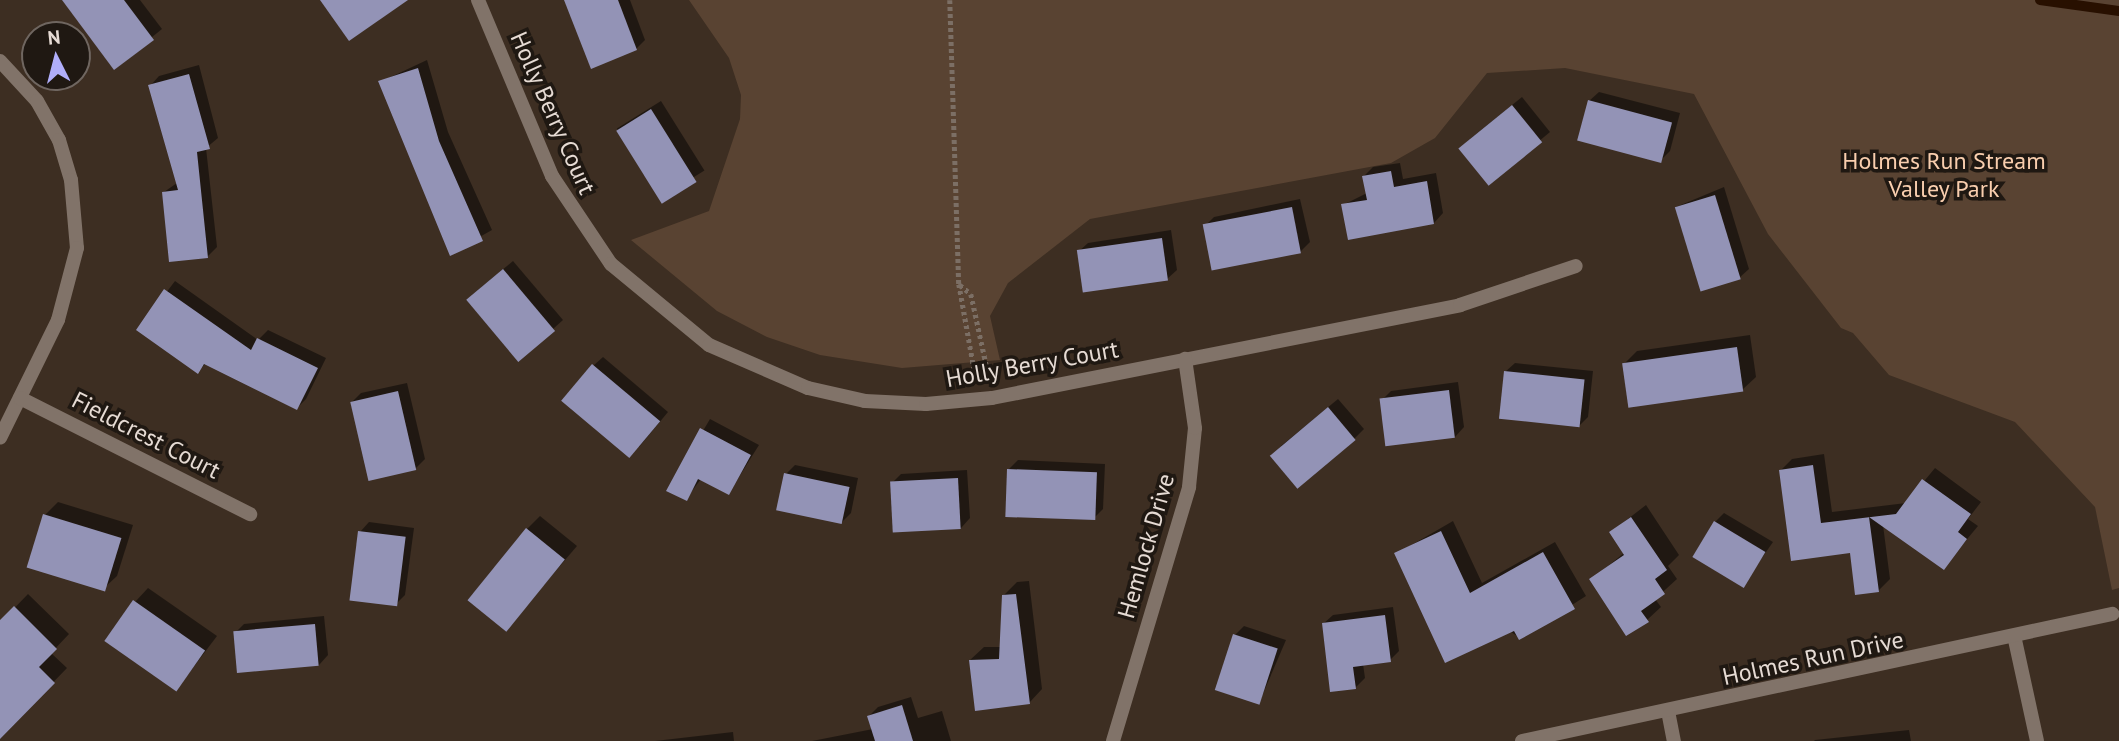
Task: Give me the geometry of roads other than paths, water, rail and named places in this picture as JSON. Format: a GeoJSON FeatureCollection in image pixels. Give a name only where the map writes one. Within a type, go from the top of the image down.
{"type":"FeatureCollection","features":[{"type":"Feature","properties":{"kind":"street","name":"Holly Berry Court"},"geometry":{"type":"LineString","coordinates":[[478,0],[552,176],[580,222],[639,292],[709,345],[808,388],[865,401],[926,404],[992,398],[1460,305],[1576,266]]}},
{"type":"Feature","properties":{"kind":"street"},"geometry":{"type":"LineString","coordinates":[[0,61],[37,101],[59,140],[71,180],[77,248],[58,320],[0,438]]}},
{"type":"Feature","properties":{"kind":"street","name":"Hemlock Drive"},"geometry":{"type":"LineString","coordinates":[[1113,741],[1189,487],[1195,428],[1185,359]]}},
{"type":"Feature","properties":{"kind":"street","name":"Fieldcrest Court"},"geometry":{"type":"LineString","coordinates":[[20,398],[250,514]]}},
{"type":"Feature","properties":{"kind":"street","name":"Holmes Run Drive"},"geometry":{"type":"LineString","coordinates":[[1522,741],[2015,639],[2112,614]]}},
{"type":"Feature","properties":{"kind":"street"},"geometry":{"type":"LineString","coordinates":[[2015,639],[2037,741]]}},
{"type":"Feature","properties":{"kind":"street"},"geometry":{"type":"LineString","coordinates":[[1668,711],[1674,741]]}},
{"type":"Feature","properties":{"kind":"waterway"},"geometry":{"type":"LineString","coordinates":[[2040,0],[2119,11]]}},
{"type":"Feature","properties":{"kind":"park label","name":"Holmes Run Stream Valley Park"},"geometry":{"type":"Point","coordinates":[1944,175]}}]}
